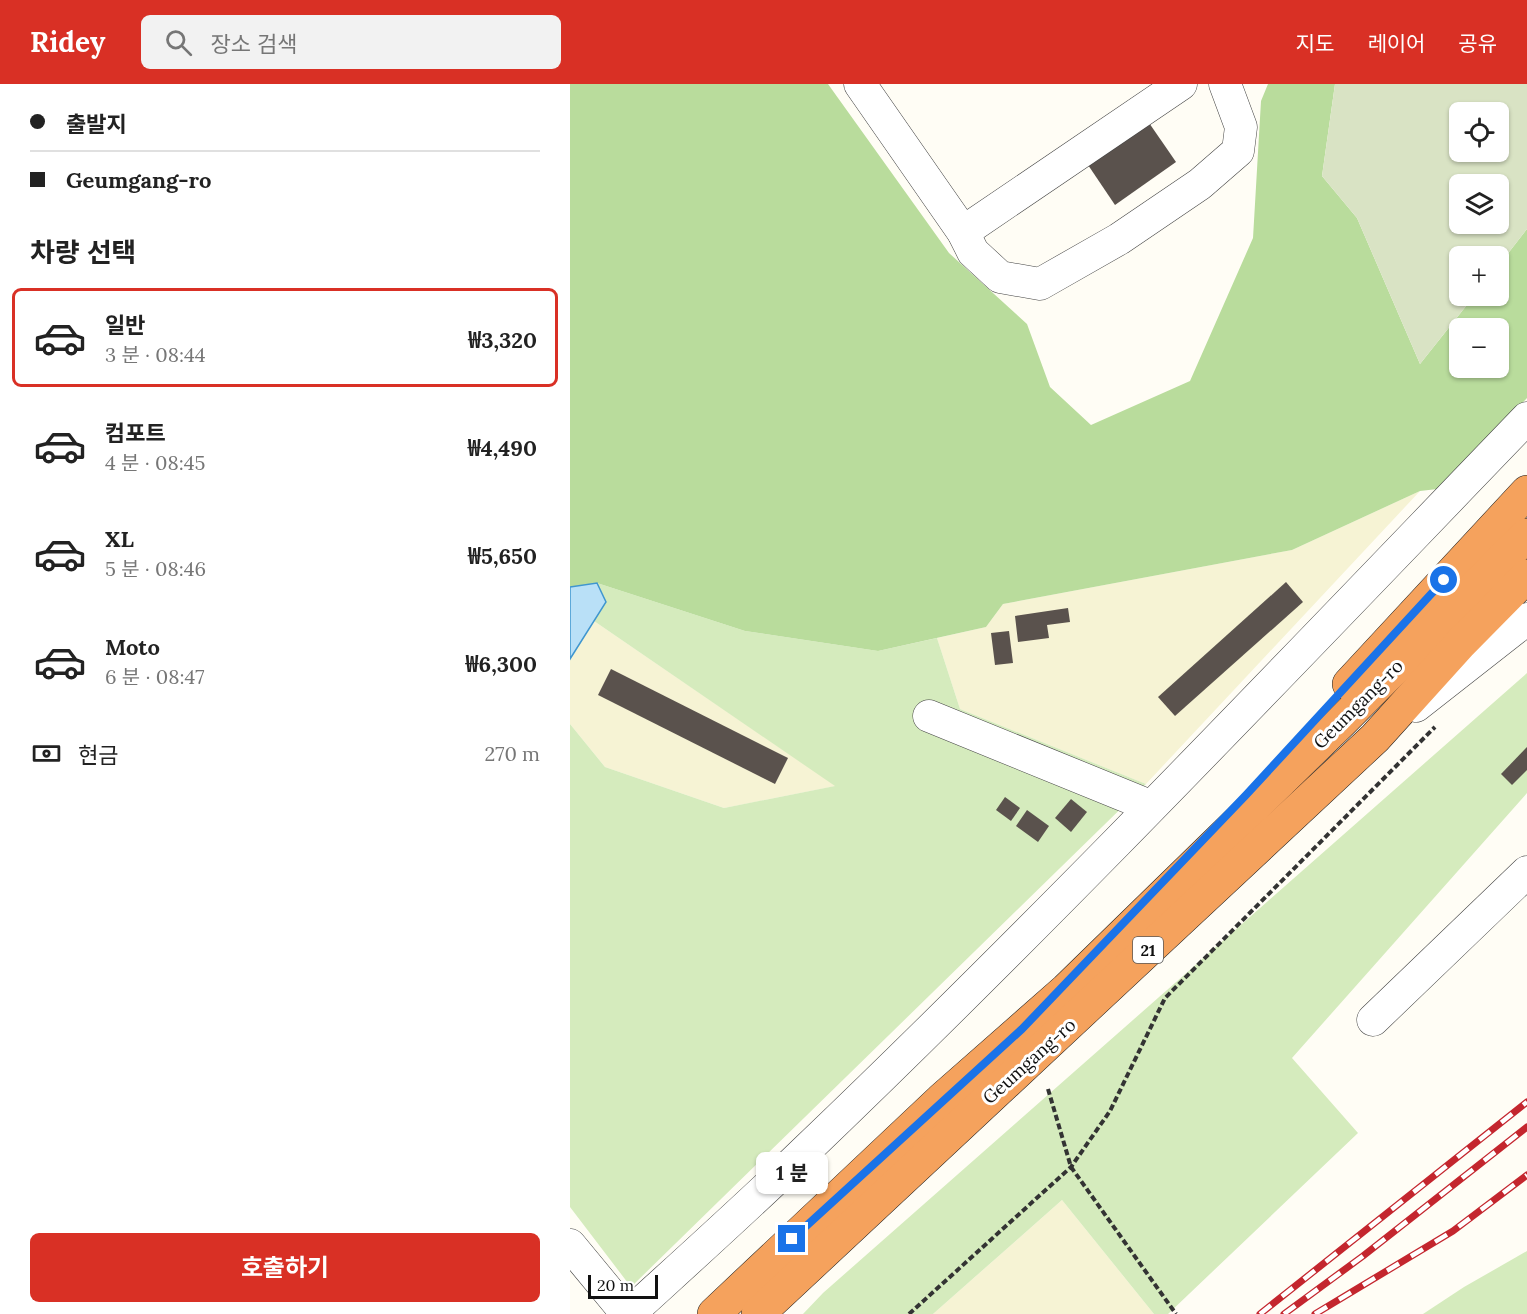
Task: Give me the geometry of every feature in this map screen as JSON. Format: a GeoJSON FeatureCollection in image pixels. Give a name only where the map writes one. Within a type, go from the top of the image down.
{"type":"FeatureCollection","features":[{"type":"Feature","properties":{"kind":"highway"},"geometry":{"type":"LineString","coordinates":[[1022,1029],[1246,795],[1527,492]]}},
{"type":"Feature","properties":{"kind":"highway","name":"Geumgang-ro"},"geometry":{"type":"LineString","coordinates":[[714,1314],[932,1108],[1066,990],[1342,721],[1527,535]]}},
{"type":"Feature","properties":{"kind":"highway","name":"Geumgang-ro"},"geometry":{"type":"LineString","coordinates":[[758,1314],[1376,738],[1460,644],[1527,576]]}},
{"type":"Feature","properties":{"kind":"street"},"geometry":{"type":"LineString","coordinates":[[860,84],[963,232],[973,252],[1000,277],[1040,284],[1119,239],[1200,184],[1238,151],[1241,127],[1226,84]]}},
{"type":"Feature","properties":{"kind":"street"},"geometry":{"type":"LineString","coordinates":[[963,232],[1181,84]]}},
{"type":"Feature","properties":{"kind":"street"},"geometry":{"type":"LineString","coordinates":[[570,1245],[628,1314],[802,1154],[1150,806],[1527,418]]}},
{"type":"Feature","properties":{"kind":"street"},"geometry":{"type":"LineString","coordinates":[[1376,738],[1527,619]]}},
{"type":"Feature","properties":{"kind":"street"},"geometry":{"type":"LineString","coordinates":[[928,716],[1150,806]]}},
{"type":"Feature","properties":{"kind":"street"},"geometry":{"type":"LineString","coordinates":[[1373,1020],[1527,872]]}},
{"type":"Feature","properties":{"kind":"path"},"geometry":{"type":"LineString","coordinates":[[909,1314],[1071,1167],[1110,1111],[1165,998],[1441,722]]}},
{"type":"Feature","properties":{"kind":"path"},"geometry":{"type":"LineString","coordinates":[[1048,1089],[1071,1167],[1176,1314]]}},
{"type":"Feature","properties":{"kind":"shaded area"},"geometry":{"type":"Polygon","coordinates":[[[1420,491],[1146,784],[960,709],[937,638],[986,627],[1003,604],[1292,550],[1420,491]]]}},
{"type":"Feature","properties":{"kind":"shaded area"},"geometry":{"type":"Polygon","coordinates":[[[594,621],[836,786],[724,808],[605,767],[570,724],[570,659],[594,621]]]}},
{"type":"Feature","properties":{"kind":"shaded area"},"geometry":{"type":"Polygon","coordinates":[[[1062,1200],[1154,1314],[933,1314],[1062,1200]]]}},
{"type":"Feature","properties":{"kind":"green space"},"geometry":{"type":"Polygon","coordinates":[[[570,84],[828,84],[949,253],[1027,324],[1050,387],[1091,425],[1190,381],[1253,238],[1261,101],[1268,84],[1335,84],[1322,176],[1357,218],[1420,364],[1449,327],[1449,378],[1509,378],[1509,318],[1457,318],[1466,306],[1509,306],[1509,252],[1527,229],[1527,398],[1446,488],[1420,491],[1292,550],[1003,604],[986,627],[878,651],[745,631],[597,583],[570,587],[570,84]]]}},
{"type":"Feature","properties":{"kind":"green space"},"geometry":{"type":"Polygon","coordinates":[[[1335,84],[1527,84],[1527,229],[1509,252],[1509,246],[1449,246],[1449,306],[1466,306],[1457,318],[1449,318],[1449,327],[1420,364],[1357,218],[1322,176],[1335,84]]]}},
{"type":"Feature","properties":{"kind":"green space"},"geometry":{"type":"Polygon","coordinates":[[[597,583],[745,631],[878,651],[937,638],[960,709],[1146,784],[631,1287],[570,1207],[570,724],[605,767],[724,808],[835,786],[594,621],[606,602],[597,583]]]}},
{"type":"Feature","properties":{"kind":"green space"},"geometry":{"type":"Polygon","coordinates":[[[1527,673],[1527,793],[1292,1058],[1358,1133],[1168,1314],[1154,1314],[1062,1200],[933,1314],[803,1314],[823,1293],[1527,673]]]}},
{"type":"Feature","properties":{"kind":"green space"},"geometry":{"type":"Polygon","coordinates":[[[1527,1251],[1527,1314],[1423,1314],[1464,1287],[1527,1251]]]}},
{"type":"Feature","properties":{"kind":"water"},"geometry":{"type":"Polygon","coordinates":[[[597,583],[606,602],[570,659],[570,587],[597,583]]]}},
{"type":"Feature","properties":{"kind":"building"},"geometry":{"type":"Polygon","coordinates":[[[1145,117],[1176,162],[1115,205],[1084,159],[1145,117]]]}},
{"type":"Feature","properties":{"kind":"building"},"geometry":{"type":"Polygon","coordinates":[[[1286,582],[1303,602],[1175,716],[1158,697],[1286,582]]]}},
{"type":"Feature","properties":{"kind":"building"},"geometry":{"type":"Polygon","coordinates":[[[1068,608],[1070,622],[1047,625],[1049,638],[1018,642],[1015,616],[1068,608]]]}},
{"type":"Feature","properties":{"kind":"building"},"geometry":{"type":"Polygon","coordinates":[[[1009,631],[1013,663],[995,665],[991,633],[1009,631]]]}},
{"type":"Feature","properties":{"kind":"building"},"geometry":{"type":"Polygon","coordinates":[[[611,669],[788,758],[775,784],[598,695],[611,669]]]}},
{"type":"Feature","properties":{"kind":"building"},"geometry":{"type":"Polygon","coordinates":[[[1527,747],[1527,770],[1512,785],[1501,774],[1527,747]]]}},
{"type":"Feature","properties":{"kind":"building"},"geometry":{"type":"Polygon","coordinates":[[[1005,797],[1020,808],[1011,821],[996,810],[1005,797]]]}},
{"type":"Feature","properties":{"kind":"building"},"geometry":{"type":"Polygon","coordinates":[[[1071,799],[1087,812],[1071,832],[1055,818],[1071,799]]]}},
{"type":"Feature","properties":{"kind":"building"},"geometry":{"type":"Polygon","coordinates":[[[1027,810],[1049,826],[1038,842],[1016,826],[1027,810]]]}},
{"type":"Feature","properties":{"kind":"railway"},"geometry":{"type":"LineString","coordinates":[[1260,1314],[1527,1102]]}},
{"type":"Feature","properties":{"kind":"railway"},"geometry":{"type":"LineString","coordinates":[[1284,1314],[1363,1256],[1527,1127]]}},
{"type":"Feature","properties":{"kind":"railway"},"geometry":{"type":"LineString","coordinates":[[1315,1314],[1453,1231],[1527,1175]]}},
{"type":"Feature","properties":{"kind":"route"},"geometry":{"type":"LineString","coordinates":[[792,1239],[941,1100],[1022,1029],[1246,795],[1444,580]]}}]}
